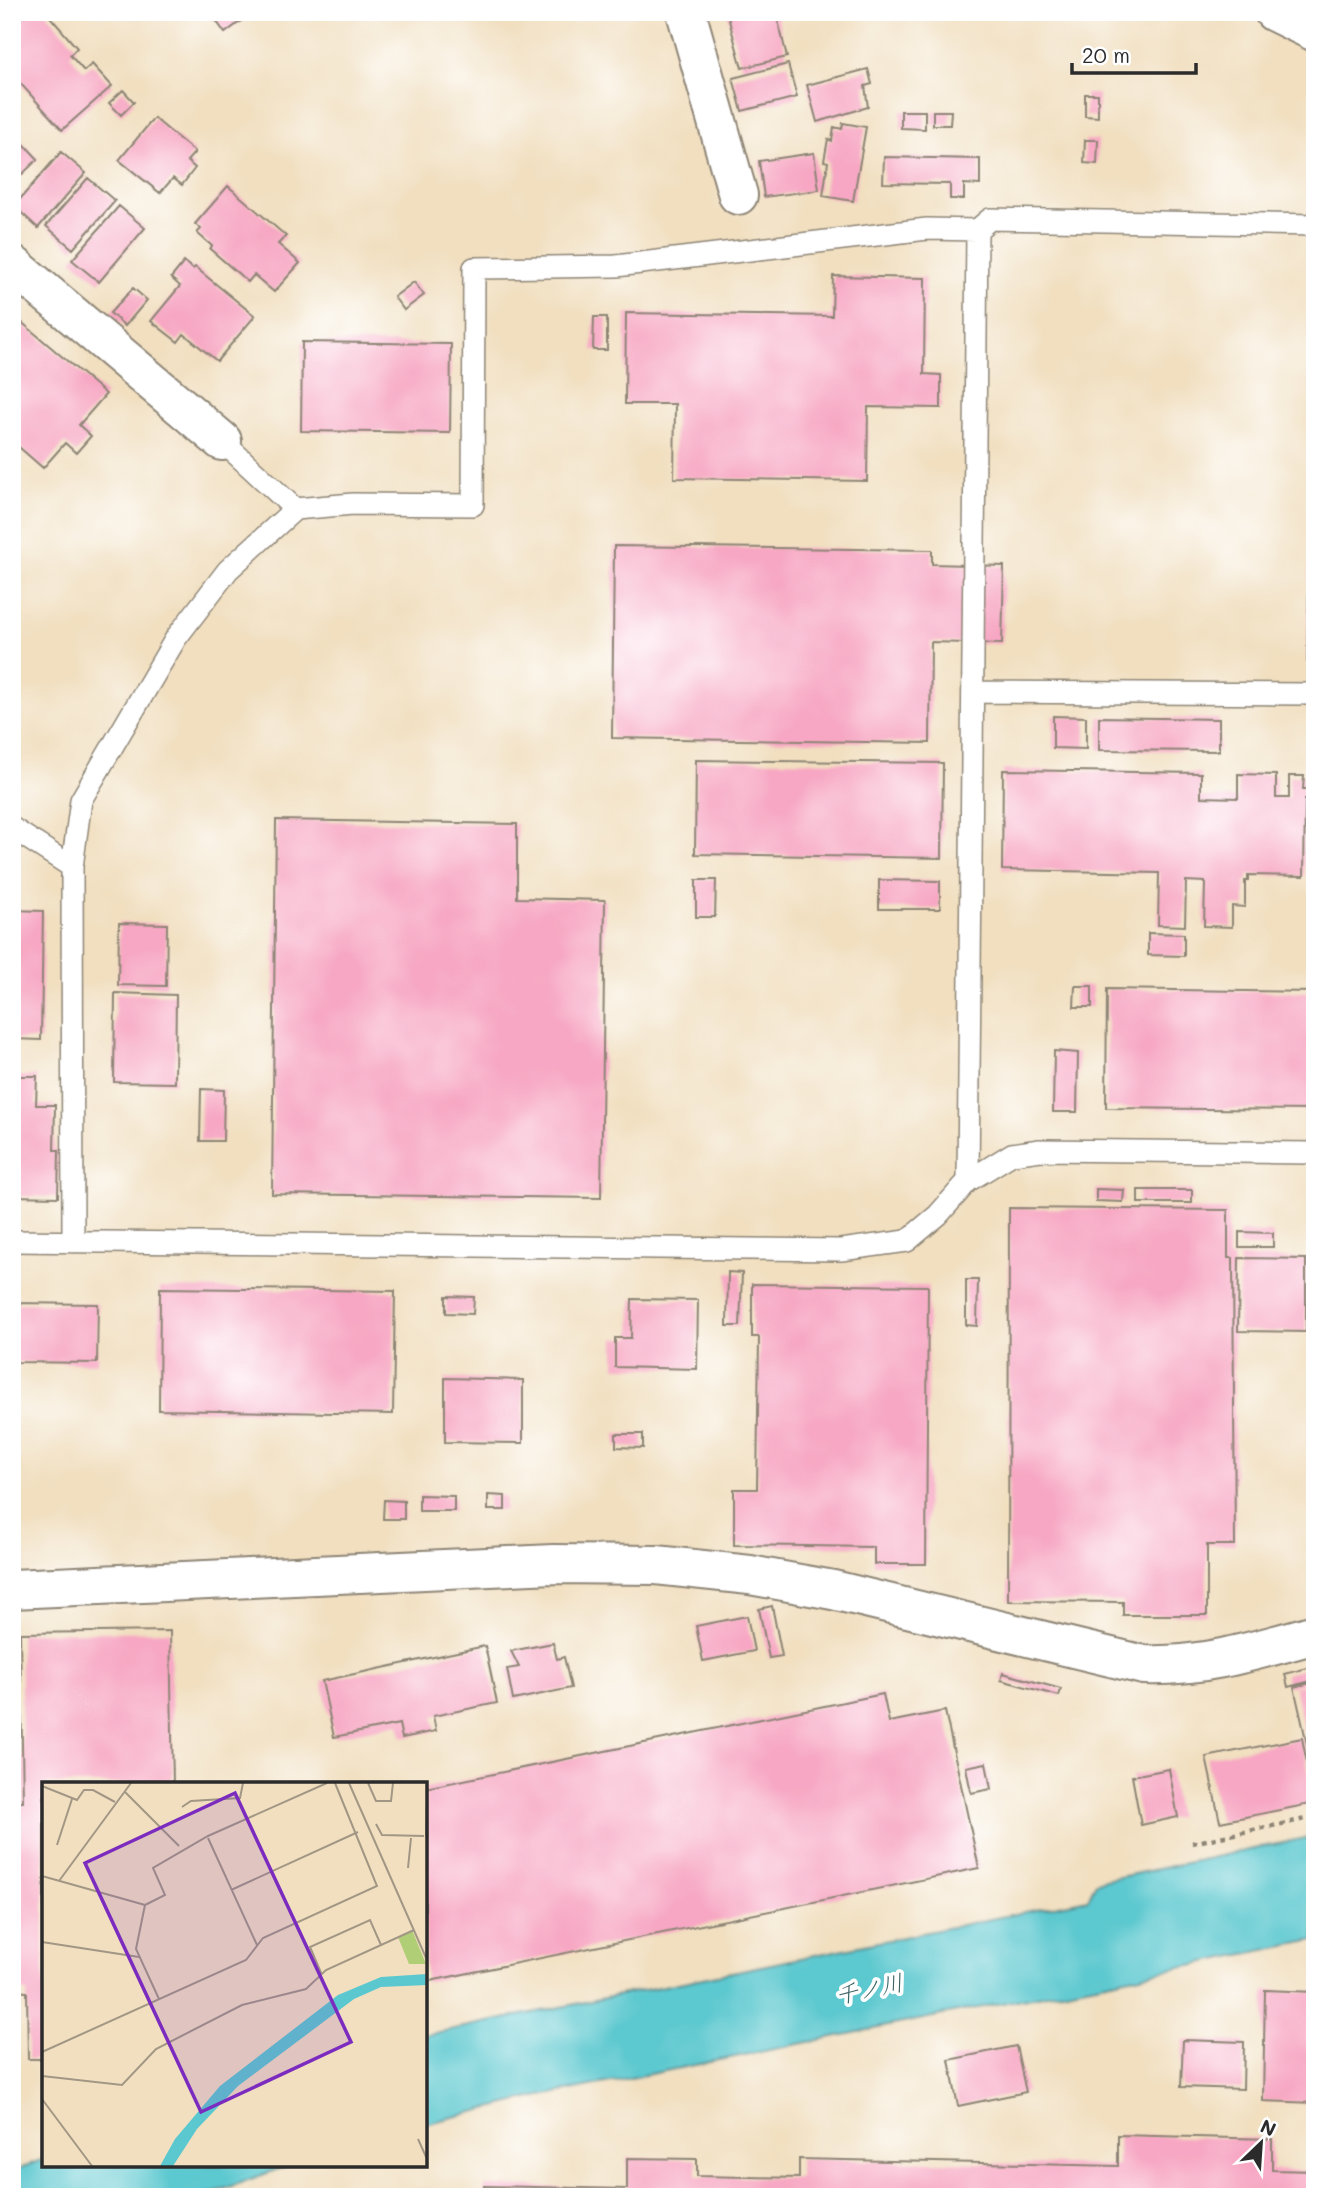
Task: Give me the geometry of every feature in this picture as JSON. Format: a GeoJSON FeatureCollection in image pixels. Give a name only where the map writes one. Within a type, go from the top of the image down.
{"type":"FeatureCollection","features":[{"type":"Feature","properties":{"kind":"street"},"geometry":{"type":"LineString","coordinates":[[686,12],[738,195]]}},
{"type":"Feature","properties":{"kind":"street"},"geometry":{"type":"LineString","coordinates":[[1274,12],[1315,33]]}},
{"type":"Feature","properties":{"kind":"street"},"geometry":{"type":"LineString","coordinates":[[12,264],[222,441]]}},
{"type":"Feature","properties":{"kind":"street"},"geometry":{"type":"LineString","coordinates":[[12,1589],[554,1564],[656,1565],[750,1575],[834,1590],[1144,1665],[1181,1666],[1221,1660],[1315,1634]]}},
{"type":"Feature","properties":{"kind":"lane"},"geometry":{"type":"LineString","coordinates":[[72,1241],[72,867],[81,800],[176,638],[228,570],[295,509],[353,504],[473,505],[474,268],[616,266],[927,229],[977,230],[989,219],[1315,225]]}},
{"type":"Feature","properties":{"kind":"lane"},"geometry":{"type":"LineString","coordinates":[[968,1181],[977,230]]}},
{"type":"Feature","properties":{"kind":"lane"},"geometry":{"type":"LineString","coordinates":[[222,441],[295,509]]}},
{"type":"Feature","properties":{"kind":"lane"},"geometry":{"type":"LineString","coordinates":[[972,692],[1315,694]]}},
{"type":"Feature","properties":{"kind":"lane"},"geometry":{"type":"LineString","coordinates":[[12,828],[72,867]]}},
{"type":"Feature","properties":{"kind":"lane"},"geometry":{"type":"LineString","coordinates":[[12,1241],[841,1250],[907,1241],[938,1215],[968,1181],[1012,1154],[1040,1150],[1315,1153]]}},
{"type":"Feature","properties":{"kind":"path"},"geometry":{"type":"LineString","coordinates":[[1192,1843],[1315,1817]]}},
{"type":"Feature","properties":{"kind":"water","name":"千ノ川"},"geometry":{"type":"Polygon","coordinates":[[[1315,1836],[1315,1940],[531,2098],[427,2124],[427,2035],[1088,1899],[1096,1882],[1315,1836]]]}},
{"type":"Feature","properties":{"kind":"water"},"geometry":{"type":"Polygon","coordinates":[[[42,2160],[42,2167],[284,2167],[202,2197],[12,2197],[12,2171],[42,2160]]]}},
{"type":"Feature","properties":{"kind":"building"},"geometry":{"type":"Polygon","coordinates":[[[15,12],[46,12],[77,48],[70,55],[84,71],[92,64],[112,86],[62,130],[12,74],[15,12]]]}},
{"type":"Feature","properties":{"kind":"building"},"geometry":{"type":"Polygon","coordinates":[[[210,12],[253,12],[225,33],[210,12]]]}},
{"type":"Feature","properties":{"kind":"building"},"geometry":{"type":"Polygon","coordinates":[[[776,12],[787,57],[742,68],[727,13],[776,12]]]}},
{"type":"Feature","properties":{"kind":"building"},"geometry":{"type":"Polygon","coordinates":[[[788,64],[797,97],[742,111],[733,78],[788,64]]]}},
{"type":"Feature","properties":{"kind":"building"},"geometry":{"type":"Polygon","coordinates":[[[868,69],[872,84],[865,86],[868,107],[817,122],[807,85],[868,69]]]}},
{"type":"Feature","properties":{"kind":"building"},"geometry":{"type":"Polygon","coordinates":[[[123,90],[134,102],[121,115],[109,103],[123,90]]]}},
{"type":"Feature","properties":{"kind":"building"},"geometry":{"type":"Polygon","coordinates":[[[1085,94],[1098,94],[1098,117],[1085,116],[1085,94]]]}},
{"type":"Feature","properties":{"kind":"building"},"geometry":{"type":"Polygon","coordinates":[[[901,111],[925,111],[925,129],[901,128],[901,111]]]}},
{"type":"Feature","properties":{"kind":"building"},"geometry":{"type":"Polygon","coordinates":[[[933,111],[951,111],[950,125],[933,125],[933,111]]]}},
{"type":"Feature","properties":{"kind":"building"},"geometry":{"type":"Polygon","coordinates":[[[154,118],[195,152],[187,161],[195,168],[182,185],[173,178],[160,193],[119,160],[154,118]]]}},
{"type":"Feature","properties":{"kind":"building"},"geometry":{"type":"Polygon","coordinates":[[[843,123],[866,127],[853,201],[823,196],[828,139],[832,141],[834,127],[842,129],[843,123]]]}},
{"type":"Feature","properties":{"kind":"building"},"geometry":{"type":"Polygon","coordinates":[[[12,131],[38,159],[12,184],[12,131]]]}},
{"type":"Feature","properties":{"kind":"building"},"geometry":{"type":"Polygon","coordinates":[[[1085,140],[1098,140],[1097,164],[1084,163],[1085,140]]]}},
{"type":"Feature","properties":{"kind":"building"},"geometry":{"type":"Polygon","coordinates":[[[61,152],[86,173],[38,228],[14,206],[61,152]]]}},
{"type":"Feature","properties":{"kind":"building"},"geometry":{"type":"Polygon","coordinates":[[[814,153],[819,190],[764,197],[759,161],[814,153]]]}},
{"type":"Feature","properties":{"kind":"building"},"geometry":{"type":"Polygon","coordinates":[[[884,157],[980,159],[980,185],[964,184],[964,199],[950,199],[950,184],[883,183],[884,157]]]}},
{"type":"Feature","properties":{"kind":"building"},"geometry":{"type":"Polygon","coordinates":[[[88,178],[115,201],[73,249],[46,226],[88,178]]]}},
{"type":"Feature","properties":{"kind":"building"},"geometry":{"type":"Polygon","coordinates":[[[228,186],[286,236],[278,244],[300,263],[274,292],[254,275],[248,282],[210,249],[212,246],[197,233],[201,229],[195,224],[228,186]]]}},
{"type":"Feature","properties":{"kind":"building"},"geometry":{"type":"Polygon","coordinates":[[[119,206],[145,228],[99,282],[72,260],[119,206]]]}},
{"type":"Feature","properties":{"kind":"building"},"geometry":{"type":"Polygon","coordinates":[[[184,262],[193,269],[195,267],[255,316],[217,361],[184,334],[178,342],[151,321],[180,286],[171,278],[184,262]]]}},
{"type":"Feature","properties":{"kind":"building"},"geometry":{"type":"Polygon","coordinates":[[[833,276],[925,278],[924,374],[941,375],[941,408],[868,407],[867,481],[674,478],[675,404],[625,404],[626,313],[832,316],[833,276]]]}},
{"type":"Feature","properties":{"kind":"building"},"geometry":{"type":"Polygon","coordinates":[[[414,282],[424,295],[404,310],[394,297],[414,282]]]}},
{"type":"Feature","properties":{"kind":"building"},"geometry":{"type":"Polygon","coordinates":[[[133,288],[147,300],[125,326],[110,313],[133,288]]]}},
{"type":"Feature","properties":{"kind":"building"},"geometry":{"type":"Polygon","coordinates":[[[12,314],[106,394],[79,425],[91,436],[76,453],[65,443],[43,468],[12,441],[12,314]]]}},
{"type":"Feature","properties":{"kind":"building"},"geometry":{"type":"Polygon","coordinates":[[[594,317],[607,317],[607,350],[593,350],[594,317]]]}},
{"type":"Feature","properties":{"kind":"building"},"geometry":{"type":"Polygon","coordinates":[[[302,342],[451,344],[450,433],[301,431],[302,342]]]}},
{"type":"Feature","properties":{"kind":"building"},"geometry":{"type":"Polygon","coordinates":[[[614,546],[932,550],[932,564],[1004,566],[1002,644],[931,642],[930,743],[612,738],[614,546]]]}},
{"type":"Feature","properties":{"kind":"building"},"geometry":{"type":"Polygon","coordinates":[[[1309,568],[1315,568],[1315,662],[1307,662],[1309,568]]]}},
{"type":"Feature","properties":{"kind":"building"},"geometry":{"type":"Polygon","coordinates":[[[1053,716],[1086,717],[1086,749],[1053,748],[1053,716]]]}},
{"type":"Feature","properties":{"kind":"building"},"geometry":{"type":"Polygon","coordinates":[[[1099,717],[1219,719],[1219,751],[1099,750],[1099,717]]]}},
{"type":"Feature","properties":{"kind":"building"},"geometry":{"type":"Polygon","coordinates":[[[696,760],[943,763],[942,858],[695,854],[696,760]]]}},
{"type":"Feature","properties":{"kind":"building"},"geometry":{"type":"Polygon","coordinates":[[[1312,766],[1315,800],[1305,800],[1304,876],[1248,875],[1248,881],[1245,881],[1245,907],[1232,906],[1232,927],[1204,926],[1205,882],[1186,881],[1185,926],[1158,925],[1159,873],[1002,870],[1003,770],[1201,773],[1201,797],[1238,798],[1238,774],[1276,775],[1276,798],[1289,798],[1289,776],[1304,776],[1303,789],[1312,789],[1312,766]]]}},
{"type":"Feature","properties":{"kind":"building"},"geometry":{"type":"Polygon","coordinates":[[[276,820],[517,824],[517,898],[605,900],[601,1198],[272,1194],[276,820]]]}},
{"type":"Feature","properties":{"kind":"building"},"geometry":{"type":"Polygon","coordinates":[[[696,880],[716,880],[715,917],[696,917],[696,880]]]}},
{"type":"Feature","properties":{"kind":"building"},"geometry":{"type":"Polygon","coordinates":[[[879,880],[940,881],[940,909],[879,909],[879,880]]]}},
{"type":"Feature","properties":{"kind":"building"},"geometry":{"type":"Polygon","coordinates":[[[12,910],[43,911],[41,1040],[12,1039],[12,910]]]}},
{"type":"Feature","properties":{"kind":"building"},"geometry":{"type":"Polygon","coordinates":[[[119,923],[167,924],[166,986],[118,985],[119,923]]]}},
{"type":"Feature","properties":{"kind":"building"},"geometry":{"type":"Polygon","coordinates":[[[1148,933],[1184,934],[1184,956],[1148,955],[1148,933]]]}},
{"type":"Feature","properties":{"kind":"building"},"geometry":{"type":"Polygon","coordinates":[[[1075,986],[1092,986],[1092,1007],[1074,1007],[1075,986]]]}},
{"type":"Feature","properties":{"kind":"building"},"geometry":{"type":"Polygon","coordinates":[[[1107,989],[1315,992],[1315,1110],[1106,1108],[1107,989]]]}},
{"type":"Feature","properties":{"kind":"building"},"geometry":{"type":"Polygon","coordinates":[[[115,993],[176,995],[175,1083],[114,1082],[115,993]]]}},
{"type":"Feature","properties":{"kind":"building"},"geometry":{"type":"Polygon","coordinates":[[[1054,1051],[1078,1053],[1077,1112],[1053,1112],[1054,1051]]]}},
{"type":"Feature","properties":{"kind":"building"},"geometry":{"type":"Polygon","coordinates":[[[12,1076],[37,1076],[36,1105],[55,1105],[54,1150],[59,1150],[58,1197],[12,1196],[12,1076]]]}},
{"type":"Feature","properties":{"kind":"building"},"geometry":{"type":"Polygon","coordinates":[[[201,1089],[224,1090],[223,1141],[200,1141],[201,1089]]]}},
{"type":"Feature","properties":{"kind":"building"},"geometry":{"type":"Polygon","coordinates":[[[1096,1189],[1124,1190],[1123,1202],[1096,1201],[1096,1189]]]}},
{"type":"Feature","properties":{"kind":"building"},"geometry":{"type":"Polygon","coordinates":[[[1138,1190],[1192,1190],[1192,1203],[1138,1203],[1138,1190]]]}},
{"type":"Feature","properties":{"kind":"building"},"geometry":{"type":"Polygon","coordinates":[[[1009,1208],[1228,1210],[1228,1258],[1233,1258],[1235,1545],[1207,1545],[1207,1615],[1123,1615],[1123,1602],[1008,1601],[1009,1208]]]}},
{"type":"Feature","properties":{"kind":"building"},"geometry":{"type":"Polygon","coordinates":[[[1239,1232],[1273,1233],[1273,1247],[1239,1247],[1239,1232]]]}},
{"type":"Feature","properties":{"kind":"building"},"geometry":{"type":"Polygon","coordinates":[[[1239,1258],[1306,1259],[1306,1332],[1238,1331],[1239,1258]]]}},
{"type":"Feature","properties":{"kind":"building"},"geometry":{"type":"Polygon","coordinates":[[[728,1272],[742,1273],[740,1326],[727,1326],[728,1272]]]}},
{"type":"Feature","properties":{"kind":"building"},"geometry":{"type":"Polygon","coordinates":[[[966,1280],[978,1280],[977,1326],[966,1325],[966,1280]]]}},
{"type":"Feature","properties":{"kind":"building"},"geometry":{"type":"Polygon","coordinates":[[[752,1284],[928,1286],[926,1564],[874,1564],[874,1547],[734,1545],[734,1489],[757,1489],[759,1337],[752,1337],[752,1284]]]}},
{"type":"Feature","properties":{"kind":"building"},"geometry":{"type":"Polygon","coordinates":[[[160,1288],[395,1291],[393,1414],[159,1410],[160,1288]]]}},
{"type":"Feature","properties":{"kind":"building"},"geometry":{"type":"Polygon","coordinates":[[[446,1296],[474,1297],[473,1314],[446,1313],[446,1296]]]}},
{"type":"Feature","properties":{"kind":"building"},"geometry":{"type":"Polygon","coordinates":[[[632,1299],[698,1300],[697,1369],[615,1367],[615,1338],[631,1338],[632,1299]]]}},
{"type":"Feature","properties":{"kind":"building"},"geometry":{"type":"Polygon","coordinates":[[[12,1303],[98,1304],[97,1363],[12,1362],[12,1303]]]}},
{"type":"Feature","properties":{"kind":"building"},"geometry":{"type":"Polygon","coordinates":[[[445,1378],[523,1380],[523,1443],[445,1442],[445,1378]]]}},
{"type":"Feature","properties":{"kind":"building"},"geometry":{"type":"Polygon","coordinates":[[[616,1434],[643,1434],[643,1448],[616,1447],[616,1434]]]}},
{"type":"Feature","properties":{"kind":"building"},"geometry":{"type":"Polygon","coordinates":[[[419,1495],[454,1496],[454,1511],[419,1511],[419,1495]]]}},
{"type":"Feature","properties":{"kind":"building"},"geometry":{"type":"Polygon","coordinates":[[[488,1495],[505,1496],[505,1510],[488,1510],[488,1495]]]}},
{"type":"Feature","properties":{"kind":"building"},"geometry":{"type":"Polygon","coordinates":[[[384,1500],[404,1501],[404,1519],[383,1519],[384,1500]]]}},
{"type":"Feature","properties":{"kind":"building"},"geometry":{"type":"Polygon","coordinates":[[[772,1606],[782,1656],[769,1658],[759,1609],[772,1606]]]}},
{"type":"Feature","properties":{"kind":"building"},"geometry":{"type":"Polygon","coordinates":[[[747,1616],[754,1651],[703,1661],[696,1626],[747,1616]]]}},
{"type":"Feature","properties":{"kind":"building"},"geometry":{"type":"Polygon","coordinates":[[[170,1631],[173,1782],[42,1782],[42,2059],[28,2059],[27,1992],[12,1991],[12,1802],[23,1801],[20,1633],[170,1631]]]}},
{"type":"Feature","properties":{"kind":"building"},"geometry":{"type":"Polygon","coordinates":[[[553,1643],[557,1659],[564,1657],[571,1688],[513,1700],[507,1669],[519,1667],[511,1651],[553,1643]]]}},
{"type":"Feature","properties":{"kind":"building"},"geometry":{"type":"Polygon","coordinates":[[[485,1646],[497,1703],[433,1716],[436,1731],[402,1738],[399,1724],[334,1737],[322,1681],[485,1646]]]}},
{"type":"Feature","properties":{"kind":"building"},"geometry":{"type":"Polygon","coordinates":[[[1315,1666],[1315,1680],[1288,1687],[1285,1674],[1315,1666]]]}},
{"type":"Feature","properties":{"kind":"building"},"geometry":{"type":"Polygon","coordinates":[[[1003,1673],[1061,1689],[1059,1696],[1001,1680],[1003,1673]]]}},
{"type":"Feature","properties":{"kind":"building"},"geometry":{"type":"Polygon","coordinates":[[[1315,1682],[1315,1775],[1314,1775],[1294,1687],[1315,1682]]]}},
{"type":"Feature","properties":{"kind":"building"},"geometry":{"type":"Polygon","coordinates":[[[883,1694],[889,1722],[945,1711],[979,1868],[427,1982],[427,1788],[883,1694]]]}},
{"type":"Feature","properties":{"kind":"building"},"geometry":{"type":"Polygon","coordinates":[[[1302,1738],[1315,1803],[1220,1822],[1206,1757],[1302,1738]]]}},
{"type":"Feature","properties":{"kind":"building"},"geometry":{"type":"Polygon","coordinates":[[[986,1763],[991,1789],[971,1793],[966,1767],[986,1763]]]}},
{"type":"Feature","properties":{"kind":"building"},"geometry":{"type":"Polygon","coordinates":[[[1169,1769],[1178,1817],[1141,1825],[1132,1776],[1169,1769]]]}},
{"type":"Feature","properties":{"kind":"building"},"geometry":{"type":"Polygon","coordinates":[[[1265,1990],[1315,1992],[1315,2103],[1263,2101],[1265,1990]]]}},
{"type":"Feature","properties":{"kind":"building"},"geometry":{"type":"Polygon","coordinates":[[[1183,2040],[1244,2042],[1243,2089],[1181,2087],[1183,2040]]]}},
{"type":"Feature","properties":{"kind":"building"},"geometry":{"type":"Polygon","coordinates":[[[1016,2046],[1026,2092],[958,2106],[949,2060],[1016,2046]]]}},
{"type":"Feature","properties":{"kind":"building"},"geometry":{"type":"Polygon","coordinates":[[[1118,2135],[1272,2139],[1272,2170],[1315,2171],[1315,2197],[484,2197],[484,2186],[627,2189],[627,2158],[697,2159],[697,2176],[799,2178],[799,2159],[1118,2166],[1118,2135]]]}}]}
